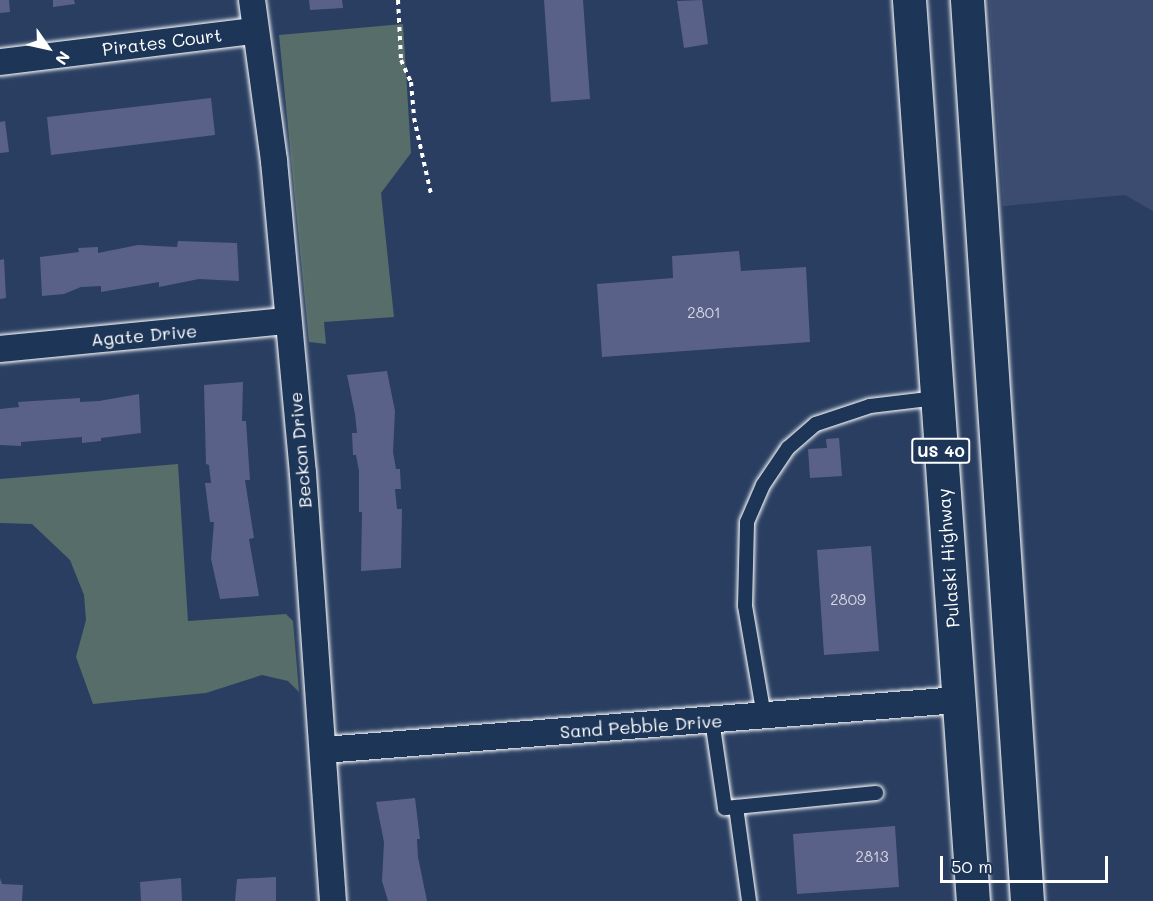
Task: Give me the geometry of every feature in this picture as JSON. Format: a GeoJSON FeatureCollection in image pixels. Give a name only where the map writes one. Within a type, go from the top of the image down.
{"type":"FeatureCollection","features":[{"type":"Feature","properties":{"kind":"highway","name":"Pulaski Highway"},"geometry":{"type":"LineString","coordinates":[[909,0],[973,901]]}},
{"type":"Feature","properties":{"kind":"highway","name":"US 40"},"geometry":{"type":"LineString","coordinates":[[967,0],[1027,901]]}},
{"type":"Feature","properties":{"kind":"street","name":"Beckon Drive"},"geometry":{"type":"LineString","coordinates":[[252,0],[253,31],[274,161],[324,750],[333,901]]}},
{"type":"Feature","properties":{"kind":"street","name":"Pirates Court"},"geometry":{"type":"LineString","coordinates":[[0,62],[253,31]]}},
{"type":"Feature","properties":{"kind":"street","name":"Agate Drive"},"geometry":{"type":"LineString","coordinates":[[0,349],[288,321]]}},
{"type":"Feature","properties":{"kind":"street","name":"Sand Pebble Drive"},"geometry":{"type":"LineString","coordinates":[[324,750],[958,700]]}},
{"type":"Feature","properties":{"kind":"lane"},"geometry":{"type":"LineString","coordinates":[[764,716],[745,606],[747,522],[763,485],[788,448],[816,424],[870,406],[937,398]]}},
{"type":"Feature","properties":{"kind":"lane"},"geometry":{"type":"LineString","coordinates":[[712,720],[725,808],[876,793]]}},
{"type":"Feature","properties":{"kind":"lane"},"geometry":{"type":"LineString","coordinates":[[736,807],[749,901]]}},
{"type":"Feature","properties":{"kind":"path"},"geometry":{"type":"LineString","coordinates":[[398,0],[401,60],[411,82],[414,118],[430,194]]}},
{"type":"Feature","properties":{"kind":"shaded area"},"geometry":{"type":"Polygon","coordinates":[[[989,0],[1153,0],[1153,211],[1125,195],[1003,206],[989,0]]]}},
{"type":"Feature","properties":{"kind":"green space"},"geometry":{"type":"Polygon","coordinates":[[[403,24],[411,153],[381,193],[394,317],[324,322],[326,344],[309,342],[279,35],[403,24]]]}},
{"type":"Feature","properties":{"kind":"green space"},"geometry":{"type":"Polygon","coordinates":[[[178,464],[188,621],[286,614],[293,621],[299,692],[288,681],[262,675],[206,693],[93,704],[76,657],[86,620],[84,595],[70,560],[32,524],[0,523],[0,479],[178,464]]]}},
{"type":"Feature","properties":{"kind":"building"},"geometry":{"type":"Polygon","coordinates":[[[0,0],[9,0],[10,12],[0,13],[0,0]]]}},
{"type":"Feature","properties":{"kind":"building"},"geometry":{"type":"Polygon","coordinates":[[[53,0],[74,0],[75,4],[53,7],[53,0]]]}},
{"type":"Feature","properties":{"kind":"building"},"geometry":{"type":"Polygon","coordinates":[[[309,0],[342,0],[343,8],[310,10],[309,0]]]}},
{"type":"Feature","properties":{"kind":"building"},"geometry":{"type":"Polygon","coordinates":[[[544,0],[583,0],[590,99],[551,102],[544,0]]]}},
{"type":"Feature","properties":{"kind":"building"},"geometry":{"type":"Polygon","coordinates":[[[702,0],[708,44],[684,48],[677,1],[702,0]]]}},
{"type":"Feature","properties":{"kind":"building"},"geometry":{"type":"Polygon","coordinates":[[[211,98],[215,135],[51,155],[47,117],[211,98]]]}},
{"type":"Feature","properties":{"kind":"building"},"geometry":{"type":"Polygon","coordinates":[[[5,121],[9,152],[0,153],[0,122],[5,121]]]}},
{"type":"Feature","properties":{"kind":"building"},"geometry":{"type":"Polygon","coordinates":[[[178,241],[237,243],[239,281],[199,279],[159,287],[159,282],[101,292],[101,286],[81,287],[64,294],[42,296],[40,257],[79,252],[78,248],[98,247],[98,253],[138,245],[177,247],[178,241]]]}},
{"type":"Feature","properties":{"kind":"building"},"geometry":{"type":"Polygon","coordinates":[[[739,251],[741,271],[806,267],[810,342],[602,357],[597,284],[673,278],[672,256],[739,251]]]}},
{"type":"Feature","properties":{"kind":"building"},"geometry":{"type":"Polygon","coordinates":[[[4,259],[6,298],[0,299],[0,260],[4,259]]]}},
{"type":"Feature","properties":{"kind":"building"},"geometry":{"type":"Polygon","coordinates":[[[387,371],[395,411],[393,452],[396,469],[400,469],[401,489],[395,489],[397,509],[402,509],[401,568],[361,571],[362,512],[359,512],[359,471],[356,455],[353,455],[352,433],[357,433],[347,375],[387,371]]]}},
{"type":"Feature","properties":{"kind":"building"},"geometry":{"type":"Polygon","coordinates":[[[243,382],[242,421],[246,421],[250,480],[245,480],[254,538],[249,539],[259,596],[220,599],[211,559],[214,522],[210,522],[205,483],[211,483],[209,465],[206,464],[204,385],[243,382]]]}},
{"type":"Feature","properties":{"kind":"building"},"geometry":{"type":"Polygon","coordinates":[[[139,394],[141,433],[82,443],[82,437],[21,442],[21,446],[0,445],[0,409],[19,407],[18,402],[80,398],[80,402],[99,401],[139,394]]]}},
{"type":"Feature","properties":{"kind":"building"},"geometry":{"type":"Polygon","coordinates":[[[839,438],[842,476],[810,478],[808,449],[827,448],[826,439],[839,438]]]}},
{"type":"Feature","properties":{"kind":"building"},"geometry":{"type":"Polygon","coordinates":[[[871,546],[879,651],[824,655],[817,550],[871,546]]]}},
{"type":"Feature","properties":{"kind":"building"},"geometry":{"type":"Polygon","coordinates":[[[415,798],[420,839],[417,839],[418,857],[427,901],[388,901],[382,881],[384,842],[376,802],[415,798]]]}},
{"type":"Feature","properties":{"kind":"building"},"geometry":{"type":"Polygon","coordinates":[[[895,826],[899,887],[797,894],[793,834],[895,826]]]}},
{"type":"Feature","properties":{"kind":"building"},"geometry":{"type":"Polygon","coordinates":[[[276,877],[276,901],[235,901],[237,879],[276,877]]]}},
{"type":"Feature","properties":{"kind":"building"},"geometry":{"type":"Polygon","coordinates":[[[0,878],[2,884],[23,885],[22,901],[0,901],[0,878]]]}},
{"type":"Feature","properties":{"kind":"building"},"geometry":{"type":"Polygon","coordinates":[[[181,878],[182,901],[141,901],[140,882],[181,878]]]}}]}
